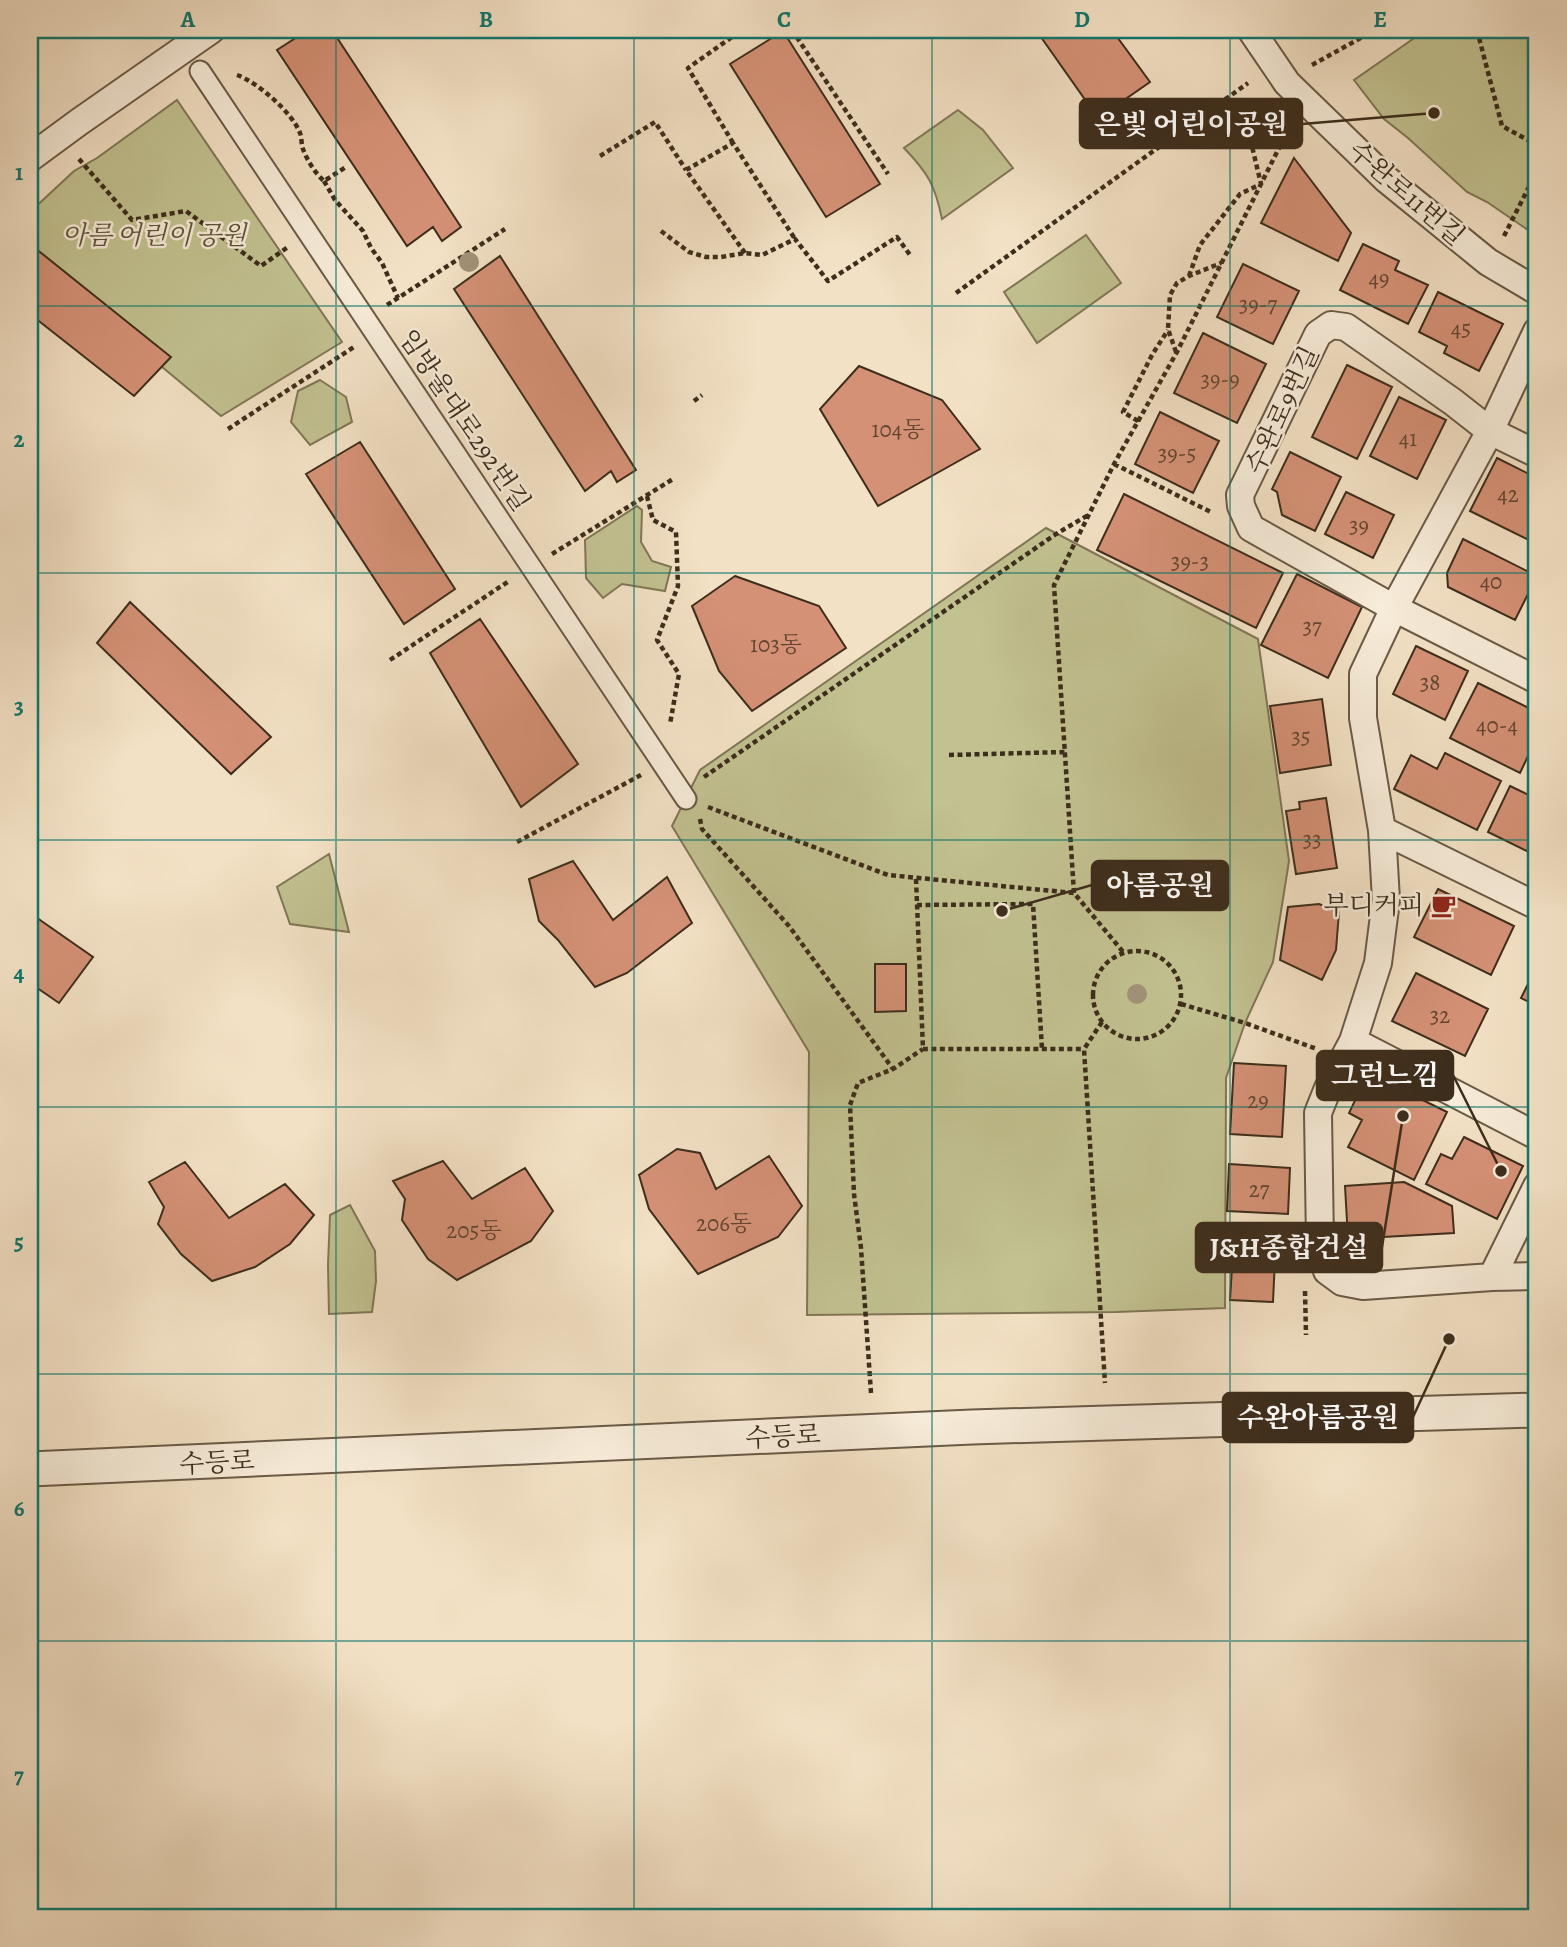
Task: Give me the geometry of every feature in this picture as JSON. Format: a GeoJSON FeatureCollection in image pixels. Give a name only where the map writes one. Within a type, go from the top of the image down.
{"type":"FeatureCollection","features":[{"type":"Feature","properties":{"kind":"street"},"geometry":{"type":"LineString","coordinates":[[30,158],[212,30]]}},
{"type":"Feature","properties":{"kind":"street","name":"수완로11번길"},"geometry":{"type":"LineString","coordinates":[[1251,30],[1287,83],[1386,179],[1488,262],[1537,291]]}},
{"type":"Feature","properties":{"kind":"street","name":"임방울대로292번길"},"geometry":{"type":"LineString","coordinates":[[200,71],[688,798]]}},
{"type":"Feature","properties":{"kind":"street","name":"수완로9번길"},"geometry":{"type":"LineString","coordinates":[[1537,454],[1490,430],[1346,327],[1331,325],[1318,334],[1240,495],[1241,506],[1251,528],[1394,608],[1537,680]]}},
{"type":"Feature","properties":{"kind":"street"},"geometry":{"type":"LineString","coordinates":[[1537,331],[1490,430],[1394,608],[1363,674],[1363,718],[1382,830],[1386,901],[1378,963],[1353,1041],[1318,1113],[1320,1243],[1327,1270],[1342,1282],[1363,1286],[1537,1276]]}},
{"type":"Feature","properties":{"kind":"street"},"geometry":{"type":"LineString","coordinates":[[1382,830],[1537,906]]}},
{"type":"Feature","properties":{"kind":"street"},"geometry":{"type":"LineString","coordinates":[[1353,1041],[1537,1136]]}},
{"type":"Feature","properties":{"kind":"street"},"geometry":{"type":"LineString","coordinates":[[1492,1278],[1537,1186]]}},
{"type":"Feature","properties":{"kind":"street","name":"수등로"},"geometry":{"type":"LineString","coordinates":[[30,1469],[972,1427],[1537,1410]]}},
{"type":"Feature","properties":{"kind":"path"},"geometry":{"type":"LineString","coordinates":[[741,30],[688,68],[795,239],[828,281],[897,237],[910,255]]}},
{"type":"Feature","properties":{"kind":"path"},"geometry":{"type":"LineString","coordinates":[[792,30],[888,174]]}},
{"type":"Feature","properties":{"kind":"path"},"geometry":{"type":"LineString","coordinates":[[1310,66],[1375,30]]}},
{"type":"Feature","properties":{"kind":"path"},"geometry":{"type":"LineString","coordinates":[[1477,30],[1502,126],[1537,145]]}},
{"type":"Feature","properties":{"kind":"path"},"geometry":{"type":"LineString","coordinates":[[235,74],[247,79],[281,106],[300,132],[303,150],[317,174],[335,200],[363,231],[398,298]]}},
{"type":"Feature","properties":{"kind":"path"},"geometry":{"type":"LineString","coordinates":[[956,293],[1248,83]]}},
{"type":"Feature","properties":{"kind":"path"},"geometry":{"type":"LineString","coordinates":[[1261,184],[1250,138],[1262,101]]}},
{"type":"Feature","properties":{"kind":"path"},"geometry":{"type":"LineString","coordinates":[[600,156],[655,122],[745,253]]}},
{"type":"Feature","properties":{"kind":"path"},"geometry":{"type":"LineString","coordinates":[[1124,953],[1074,893],[1054,585],[1114,464],[1177,352],[1288,130]]}},
{"type":"Feature","properties":{"kind":"path"},"geometry":{"type":"LineString","coordinates":[[686,170],[733,143]]}},
{"type":"Feature","properties":{"kind":"path"},"geometry":{"type":"LineString","coordinates":[[76,156],[132,219],[186,211],[261,266],[309,234]]}},
{"type":"Feature","properties":{"kind":"path"},"geometry":{"type":"LineString","coordinates":[[324,181],[346,167]]}},
{"type":"Feature","properties":{"kind":"path"},"geometry":{"type":"LineString","coordinates":[[1500,242],[1537,171]]}},
{"type":"Feature","properties":{"kind":"path"},"geometry":{"type":"LineString","coordinates":[[1189,276],[1200,245],[1240,194],[1261,184]]}},
{"type":"Feature","properties":{"kind":"path"},"geometry":{"type":"LineString","coordinates":[[228,429],[371,326],[398,298],[505,229]]}},
{"type":"Feature","properties":{"kind":"path"},"geometry":{"type":"LineString","coordinates":[[660,231],[689,252],[706,257],[745,253],[762,255],[795,239]]}},
{"type":"Feature","properties":{"kind":"path"},"geometry":{"type":"LineString","coordinates":[[1177,352],[1168,329],[1170,295],[1177,283],[1221,263]]}},
{"type":"Feature","properties":{"kind":"path"},"geometry":{"type":"LineString","coordinates":[[1138,421],[1123,412],[1168,329]]}},
{"type":"Feature","properties":{"kind":"path"},"geometry":{"type":"LineString","coordinates":[[694,401],[702,395]]}},
{"type":"Feature","properties":{"kind":"path"},"geometry":{"type":"LineString","coordinates":[[1114,464],[1220,516],[1241,506]]}},
{"type":"Feature","properties":{"kind":"path"},"geometry":{"type":"LineString","coordinates":[[390,660],[531,567],[673,479]]}},
{"type":"Feature","properties":{"kind":"path"},"geometry":{"type":"LineString","coordinates":[[517,842],[663,764],[678,674],[657,640],[678,586],[677,532],[653,520],[647,496]]}},
{"type":"Feature","properties":{"kind":"path"},"geometry":{"type":"LineString","coordinates":[[688,798],[1056,534],[1090,513]]}},
{"type":"Feature","properties":{"kind":"path"},"geometry":{"type":"LineString","coordinates":[[949,755],[1065,752]]}},
{"type":"Feature","properties":{"kind":"path"},"geometry":{"type":"LineString","coordinates":[[688,798],[888,875],[1074,893]]}},
{"type":"Feature","properties":{"kind":"path"},"geometry":{"type":"LineString","coordinates":[[688,798],[702,829],[789,926],[892,1069]]}},
{"type":"Feature","properties":{"kind":"path"},"geometry":{"type":"LineString","coordinates":[[916,879],[923,1049]]}},
{"type":"Feature","properties":{"kind":"path"},"geometry":{"type":"LineString","coordinates":[[917,905],[1033,904],[1042,1049]]}},
{"type":"Feature","properties":{"kind":"path"},"geometry":{"type":"LineString","coordinates":[[1146,951],[1160,957],[1172,967],[1180,981],[1181,1004],[1170,1025],[1158,1034],[1144,1039],[1128,1038],[1114,1032],[1102,1022],[1095,1009],[1092,994],[1096,978],[1104,965],[1124,953],[1146,951]]}},
{"type":"Feature","properties":{"kind":"path"},"geometry":{"type":"LineString","coordinates":[[1102,1022],[1084,1049],[1105,1383]]}},
{"type":"Feature","properties":{"kind":"path"},"geometry":{"type":"LineString","coordinates":[[872,1394],[862,1248],[854,1194],[850,1105],[858,1083],[892,1069],[923,1049],[1084,1049]]}},
{"type":"Feature","properties":{"kind":"green space"},"geometry":{"type":"Polygon","coordinates":[[[1426,30],[1537,30],[1537,231],[1531,232],[1487,202],[1467,192],[1384,119],[1354,80],[1426,30]]]}},
{"type":"Feature","properties":{"kind":"green space","name":"아름 어린이 공원"},"geometry":{"type":"Polygon","coordinates":[[[177,100],[342,342],[221,416],[30,257],[30,212],[74,171],[97,158],[177,100]]]}},
{"type":"Feature","properties":{"kind":"green space"},"geometry":{"type":"Polygon","coordinates":[[[958,110],[983,130],[1013,168],[942,219],[929,180],[904,148],[958,110]]]}},
{"type":"Feature","properties":{"kind":"green space"},"geometry":{"type":"Polygon","coordinates":[[[1086,235],[1121,283],[1037,343],[1004,292],[1086,235]]]}},
{"type":"Feature","properties":{"kind":"green space"},"geometry":{"type":"Polygon","coordinates":[[[320,380],[346,397],[352,422],[310,445],[291,422],[298,391],[320,380]]]}},
{"type":"Feature","properties":{"kind":"green space"},"geometry":{"type":"Polygon","coordinates":[[[637,506],[642,510],[641,542],[652,561],[671,567],[665,591],[622,584],[603,598],[586,578],[585,540],[637,506]]]}},
{"type":"Feature","properties":{"kind":"green space"},"geometry":{"type":"Polygon","coordinates":[[[1046,528],[1258,639],[1289,861],[1273,962],[1245,1023],[1226,1078],[1225,1308],[1116,1312],[807,1315],[809,1052],[672,826],[700,770],[1046,528]]]}},
{"type":"Feature","properties":{"kind":"green space"},"geometry":{"type":"Polygon","coordinates":[[[329,854],[349,932],[290,924],[277,887],[329,854]]]}},
{"type":"Feature","properties":{"kind":"green space"},"geometry":{"type":"Polygon","coordinates":[[[350,1205],[375,1251],[376,1281],[372,1312],[329,1314],[330,1215],[350,1205]]]}},
{"type":"Feature","properties":{"kind":"building"},"geometry":{"type":"Polygon","coordinates":[[[308,30],[332,30],[461,227],[442,241],[433,227],[407,246],[277,50],[308,30]]]}},
{"type":"Feature","properties":{"kind":"building"},"geometry":{"type":"Polygon","coordinates":[[[1036,30],[1112,30],[1150,82],[1098,118],[1036,30]]]}},
{"type":"Feature","properties":{"kind":"building"},"geometry":{"type":"Polygon","coordinates":[[[783,31],[880,184],[826,217],[730,64],[783,31]]]}},
{"type":"Feature","properties":{"kind":"building"},"geometry":{"type":"Polygon","coordinates":[[[1294,158],[1351,233],[1338,261],[1261,223],[1294,158]]]}},
{"type":"Feature","properties":{"kind":"building"},"geometry":{"type":"Polygon","coordinates":[[[30,244],[171,357],[134,396],[30,314],[30,244]]]}},
{"type":"Feature","properties":{"kind":"building"},"geometry":{"type":"Polygon","coordinates":[[[1363,244],[1399,261],[1395,270],[1428,285],[1408,324],[1340,290],[1363,244]]]}},
{"type":"Feature","properties":{"kind":"building"},"geometry":{"type":"Polygon","coordinates":[[[500,256],[636,470],[617,482],[611,471],[585,491],[454,289],[500,256]]]}},
{"type":"Feature","properties":{"kind":"building"},"geometry":{"type":"Polygon","coordinates":[[[1243,264],[1299,291],[1273,344],[1217,317],[1243,264]]]}},
{"type":"Feature","properties":{"kind":"building"},"geometry":{"type":"Polygon","coordinates":[[[1438,292],[1503,324],[1479,371],[1444,353],[1447,346],[1419,332],[1438,292]]]}},
{"type":"Feature","properties":{"kind":"building"},"geometry":{"type":"Polygon","coordinates":[[[1203,333],[1266,364],[1237,423],[1174,393],[1203,333]]]}},
{"type":"Feature","properties":{"kind":"building"},"geometry":{"type":"Polygon","coordinates":[[[1347,365],[1392,387],[1357,459],[1312,437],[1347,365]]]}},
{"type":"Feature","properties":{"kind":"building"},"geometry":{"type":"Polygon","coordinates":[[[859,366],[942,400],[980,449],[878,506],[820,409],[859,366]]]}},
{"type":"Feature","properties":{"kind":"building"},"geometry":{"type":"Polygon","coordinates":[[[1399,397],[1446,420],[1417,479],[1370,456],[1399,397]]]}},
{"type":"Feature","properties":{"kind":"building"},"geometry":{"type":"Polygon","coordinates":[[[1160,412],[1219,441],[1193,493],[1135,464],[1160,412]]]}},
{"type":"Feature","properties":{"kind":"building"},"geometry":{"type":"Polygon","coordinates":[[[360,442],[455,589],[404,624],[306,474],[360,442]]]}},
{"type":"Feature","properties":{"kind":"building"},"geometry":{"type":"Polygon","coordinates":[[[1290,452],[1341,477],[1315,531],[1282,515],[1277,492],[1272,489],[1290,452]]]}},
{"type":"Feature","properties":{"kind":"building"},"geometry":{"type":"Polygon","coordinates":[[[1497,458],[1537,478],[1537,544],[1470,511],[1497,458]]]}},
{"type":"Feature","properties":{"kind":"building"},"geometry":{"type":"Polygon","coordinates":[[[1346,492],[1394,515],[1373,558],[1325,534],[1346,492]]]}},
{"type":"Feature","properties":{"kind":"building"},"geometry":{"type":"Polygon","coordinates":[[[1124,494],[1283,573],[1256,628],[1097,550],[1124,494]]]}},
{"type":"Feature","properties":{"kind":"building"},"geometry":{"type":"Polygon","coordinates":[[[1463,539],[1537,576],[1515,620],[1448,587],[1447,573],[1463,539]]]}},
{"type":"Feature","properties":{"kind":"building"},"geometry":{"type":"Polygon","coordinates":[[[1297,574],[1362,607],[1328,678],[1261,645],[1297,574]]]}},
{"type":"Feature","properties":{"kind":"building"},"geometry":{"type":"Polygon","coordinates":[[[735,576],[819,606],[846,648],[752,711],[719,671],[692,606],[735,576]]]}},
{"type":"Feature","properties":{"kind":"building"},"geometry":{"type":"Polygon","coordinates":[[[130,602],[271,737],[231,774],[97,643],[130,602]]]}},
{"type":"Feature","properties":{"kind":"building"},"geometry":{"type":"Polygon","coordinates":[[[480,619],[578,764],[521,807],[430,653],[480,619]]]}},
{"type":"Feature","properties":{"kind":"building"},"geometry":{"type":"Polygon","coordinates":[[[1416,646],[1468,671],[1445,720],[1393,694],[1416,646]]]}},
{"type":"Feature","properties":{"kind":"building"},"geometry":{"type":"Polygon","coordinates":[[[1478,683],[1537,712],[1537,737],[1520,773],[1450,738],[1478,683]]]}},
{"type":"Feature","properties":{"kind":"building"},"geometry":{"type":"Polygon","coordinates":[[[1322,699],[1331,765],[1280,773],[1270,706],[1322,699]]]}},
{"type":"Feature","properties":{"kind":"building"},"geometry":{"type":"Polygon","coordinates":[[[1445,753],[1501,781],[1477,830],[1394,789],[1411,755],[1437,769],[1445,753]]]}},
{"type":"Feature","properties":{"kind":"building"},"geometry":{"type":"Polygon","coordinates":[[[1510,786],[1537,799],[1537,856],[1488,832],[1510,786]]]}},
{"type":"Feature","properties":{"kind":"building"},"geometry":{"type":"Polygon","coordinates":[[[1326,798],[1337,868],[1296,874],[1286,811],[1300,809],[1299,802],[1326,798]]]}},
{"type":"Feature","properties":{"kind":"building"},"geometry":{"type":"Polygon","coordinates":[[[573,861],[613,920],[667,877],[692,923],[627,973],[595,987],[558,940],[539,921],[529,879],[573,861]]]}},
{"type":"Feature","properties":{"kind":"building"},"geometry":{"type":"Polygon","coordinates":[[[1438,889],[1514,926],[1491,975],[1414,937],[1438,889]]]}},
{"type":"Feature","properties":{"kind":"building"},"geometry":{"type":"Polygon","coordinates":[[[1319,904],[1339,912],[1336,950],[1322,980],[1280,960],[1288,907],[1319,904]]]}},
{"type":"Feature","properties":{"kind":"building"},"geometry":{"type":"Polygon","coordinates":[[[30,913],[93,957],[59,1003],[30,983],[30,913]]]}},
{"type":"Feature","properties":{"kind":"building"},"geometry":{"type":"Polygon","coordinates":[[[875,964],[906,964],[906,1011],[875,1012],[875,964]]]}},
{"type":"Feature","properties":{"kind":"building"},"geometry":{"type":"Polygon","coordinates":[[[1537,966],[1537,1006],[1521,998],[1537,966]]]}},
{"type":"Feature","properties":{"kind":"building"},"geometry":{"type":"Polygon","coordinates":[[[1416,973],[1488,1009],[1465,1056],[1392,1021],[1416,973]]]}},
{"type":"Feature","properties":{"kind":"building"},"geometry":{"type":"Polygon","coordinates":[[[1234,1063],[1286,1066],[1282,1137],[1230,1134],[1234,1063]]]}},
{"type":"Feature","properties":{"kind":"building"},"geometry":{"type":"Polygon","coordinates":[[[1368,1073],[1447,1112],[1414,1180],[1348,1147],[1362,1120],[1349,1113],[1368,1073]]]}},
{"type":"Feature","properties":{"kind":"building"},"geometry":{"type":"Polygon","coordinates":[[[1464,1137],[1523,1166],[1497,1219],[1426,1184],[1441,1154],[1452,1159],[1464,1137]]]}},
{"type":"Feature","properties":{"kind":"building"},"geometry":{"type":"Polygon","coordinates":[[[677,1149],[700,1153],[716,1189],[769,1156],[802,1206],[778,1237],[698,1274],[649,1209],[639,1175],[677,1149]]]}},
{"type":"Feature","properties":{"kind":"building"},"geometry":{"type":"Polygon","coordinates":[[[443,1161],[472,1199],[525,1168],[553,1211],[531,1241],[457,1280],[428,1259],[402,1220],[405,1199],[393,1181],[443,1161]]]}},
{"type":"Feature","properties":{"kind":"building"},"geometry":{"type":"Polygon","coordinates":[[[185,1162],[229,1218],[285,1184],[314,1215],[290,1244],[255,1267],[212,1281],[181,1254],[158,1224],[164,1207],[149,1182],[185,1162]]]}},
{"type":"Feature","properties":{"kind":"building"},"geometry":{"type":"Polygon","coordinates":[[[1229,1164],[1290,1168],[1288,1214],[1227,1211],[1229,1164]]]}},
{"type":"Feature","properties":{"kind":"building"},"geometry":{"type":"Polygon","coordinates":[[[1404,1182],[1452,1206],[1454,1233],[1348,1239],[1345,1186],[1404,1182]]]}},
{"type":"Feature","properties":{"kind":"building"},"geometry":{"type":"Polygon","coordinates":[[[1234,1235],[1276,1237],[1273,1302],[1230,1300],[1234,1235]]]}},
{"type":"Feature","properties":{"kind":"place","name":"은빛 어린이공원"},"geometry":{"type":"Point","coordinates":[1434,113]}},
{"type":"Feature","properties":{"kind":"place","name":"부디커피"},"geometry":{"type":"Point","coordinates":[1444,905]}},
{"type":"Feature","properties":{"kind":"place","name":"아름공원"},"geometry":{"type":"Point","coordinates":[1002,911]}},
{"type":"Feature","properties":{"kind":"place","name":"J&H종합건설"},"geometry":{"type":"Point","coordinates":[1403,1116]}},
{"type":"Feature","properties":{"kind":"place","name":"그런느낌"},"geometry":{"type":"Point","coordinates":[1501,1171]}},
{"type":"Feature","properties":{"kind":"place","name":"수완아름공원"},"geometry":{"type":"Point","coordinates":[1449,1339]}}]}
